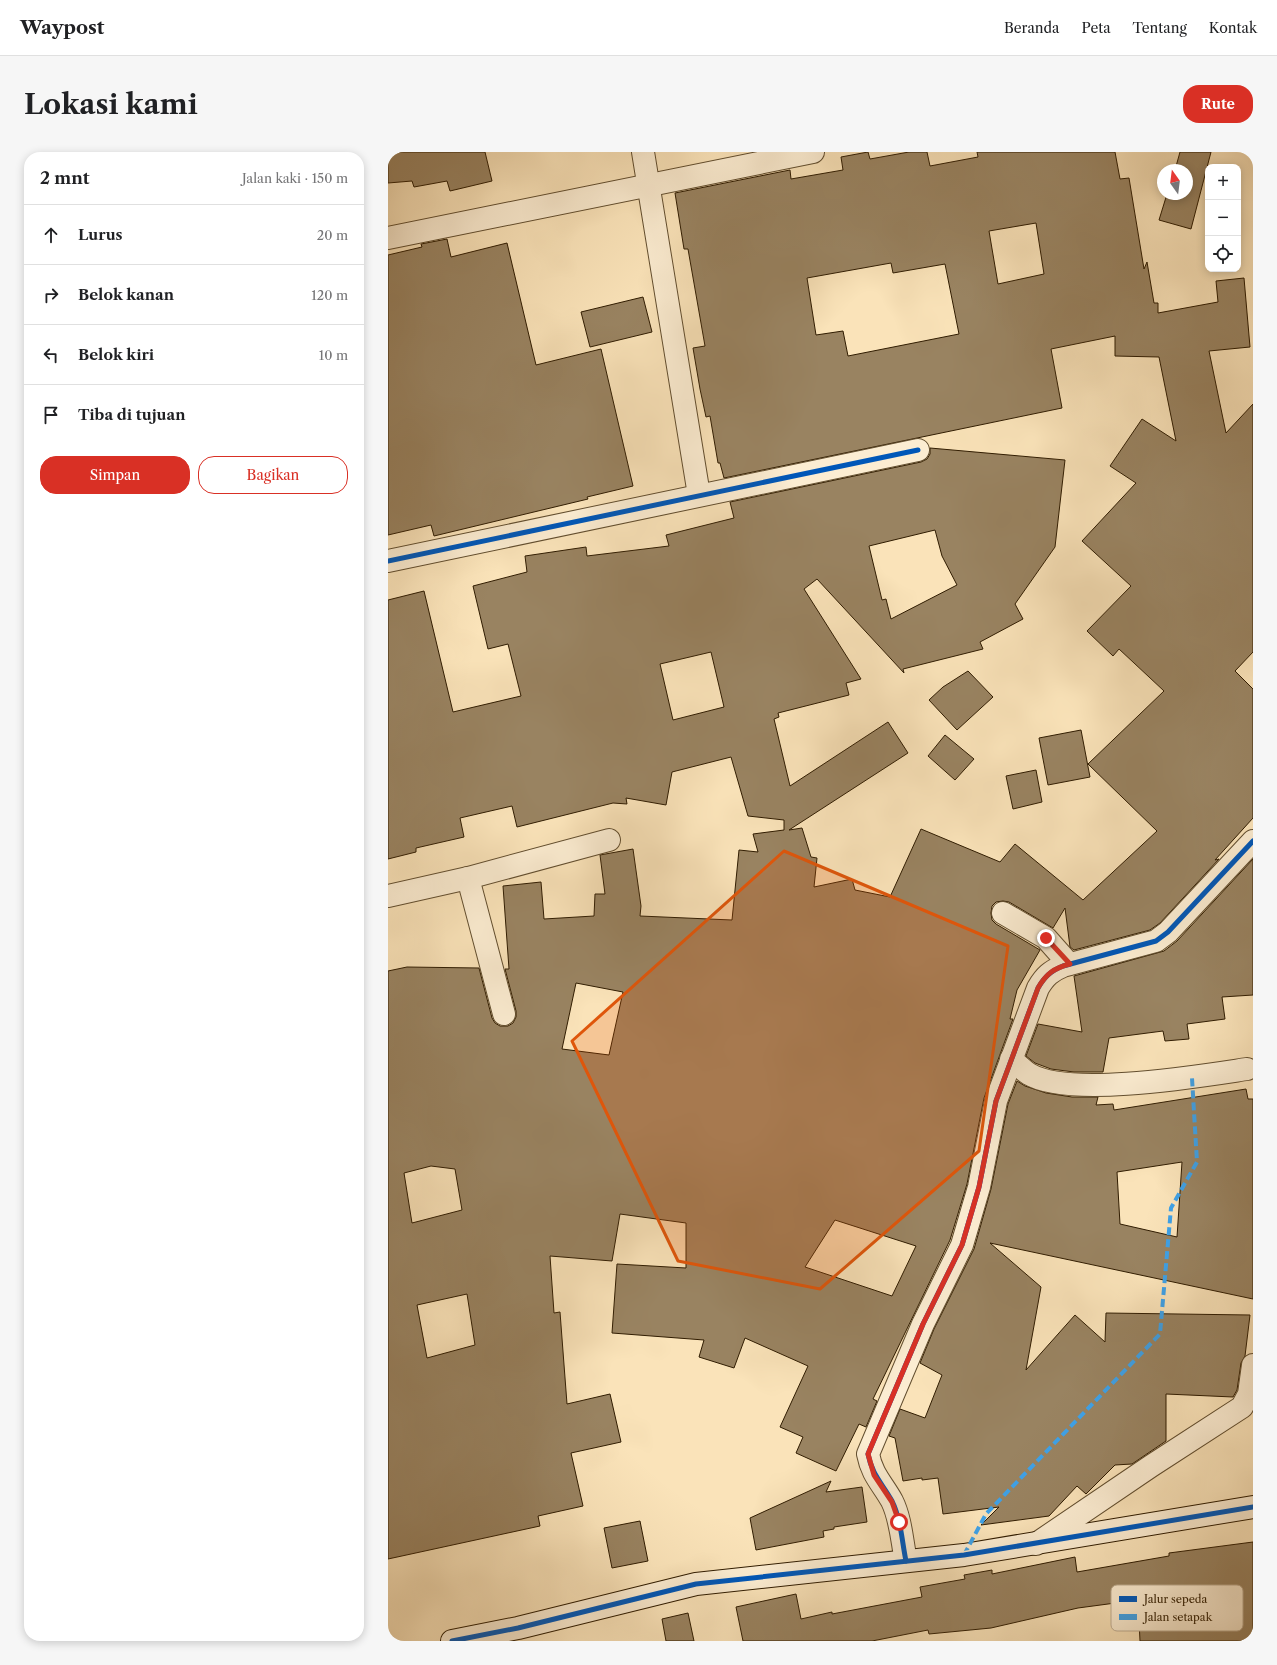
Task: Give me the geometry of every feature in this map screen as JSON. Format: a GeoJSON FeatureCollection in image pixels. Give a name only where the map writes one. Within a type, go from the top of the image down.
{"type":"FeatureCollection","features":[{"type":"Feature","properties":{"kind":"street"},"geometry":{"type":"LineString","coordinates":[[643,152],[699,495]]}},
{"type":"Feature","properties":{"kind":"street"},"geometry":{"type":"LineString","coordinates":[[388,238],[813,152]]}},
{"type":"Feature","properties":{"kind":"street"},"geometry":{"type":"LineString","coordinates":[[388,561],[918,450]]}},
{"type":"Feature","properties":{"kind":"street"},"geometry":{"type":"LineString","coordinates":[[388,896],[468,878],[609,840]]}},
{"type":"Feature","properties":{"kind":"street"},"geometry":{"type":"LineString","coordinates":[[906,1561],[899,1522],[892,1502],[874,1475],[868,1454],[923,1324],[962,1245],[979,1187],[996,1101],[1011,1059],[1044,978],[1052,970],[1070,964],[1156,941],[1168,932],[1253,841]]}},
{"type":"Feature","properties":{"kind":"street"},"geometry":{"type":"LineString","coordinates":[[468,878],[504,1014]]}},
{"type":"Feature","properties":{"kind":"street"},"geometry":{"type":"LineString","coordinates":[[1003,913],[1046,938],[1070,964]]}},
{"type":"Feature","properties":{"kind":"street"},"geometry":{"type":"LineString","coordinates":[[1011,1059],[1030,1075],[1053,1082],[1086,1086],[1192,1078],[1247,1069]]}},
{"type":"Feature","properties":{"kind":"street"},"geometry":{"type":"LineString","coordinates":[[1036,1544],[1151,1466],[1242,1407],[1250,1394],[1253,1366]]}},
{"type":"Feature","properties":{"kind":"street"},"geometry":{"type":"LineString","coordinates":[[452,1641],[520,1634],[696,1584],[964,1555],[1253,1507]]}},
{"type":"Feature","properties":{"kind":"highlighted area"},"geometry":{"type":"Polygon","coordinates":[[[784,851],[1008,946],[979,1151],[820,1289],[678,1261],[572,1041],[784,851]]]}},
{"type":"Feature","properties":{"kind":"building"},"geometry":{"type":"Polygon","coordinates":[[[388,152],[485,152],[492,181],[450,191],[447,181],[414,187],[412,181],[388,183],[388,152]]]}},
{"type":"Feature","properties":{"kind":"building"},"geometry":{"type":"Polygon","coordinates":[[[868,152],[870,159],[909,152],[927,152],[930,166],[978,157],[977,152],[1115,152],[1120,179],[1129,178],[1144,269],[1147,262],[1154,303],[1158,303],[1158,313],[1218,302],[1216,281],[1244,278],[1250,347],[1209,351],[1226,433],[1253,404],[1253,652],[1235,671],[1253,689],[1253,818],[1215,860],[1219,859],[1160,923],[1150,930],[1074,950],[1070,947],[1065,908],[1053,928],[1009,902],[996,902],[992,906],[992,920],[996,924],[1040,950],[1017,990],[1010,1019],[1013,1019],[984,1098],[967,1184],[950,1240],[873,1399],[877,1401],[866,1427],[859,1424],[836,1471],[796,1453],[803,1437],[780,1427],[808,1366],[745,1338],[734,1368],[699,1357],[704,1340],[612,1333],[617,1264],[686,1268],[686,1223],[620,1214],[612,1261],[550,1256],[554,1313],[560,1312],[567,1404],[610,1394],[621,1442],[571,1453],[583,1506],[538,1516],[540,1526],[388,1559],[388,971],[407,967],[479,968],[492,1018],[495,1023],[500,1026],[508,1026],[513,1023],[516,1017],[516,1011],[505,969],[509,969],[503,886],[541,882],[544,919],[594,916],[595,894],[605,894],[600,855],[633,849],[641,906],[640,916],[732,920],[739,850],[758,852],[753,834],[784,830],[784,820],[748,816],[731,757],[672,772],[666,805],[626,798],[627,804],[613,803],[517,827],[512,806],[460,818],[464,837],[416,848],[416,852],[388,859],[388,600],[424,591],[453,712],[521,696],[508,644],[488,649],[473,586],[527,572],[525,556],[586,547],[587,556],[669,546],[666,535],[734,518],[730,502],[921,462],[927,459],[930,454],[930,448],[1065,460],[1055,547],[1015,604],[1023,619],[980,642],[983,649],[903,669],[904,673],[817,579],[804,589],[861,679],[846,683],[849,695],[778,713],[779,717],[774,719],[790,786],[888,722],[908,753],[789,830],[802,828],[811,857],[817,858],[814,887],[852,879],[855,890],[890,897],[921,829],[1000,862],[1015,844],[1083,900],[1157,831],[1088,764],[1164,691],[1119,649],[1113,656],[1087,631],[1131,586],[1082,541],[1136,483],[1110,466],[1142,419],[1176,441],[1159,357],[1115,356],[1115,336],[1051,349],[1062,408],[724,478],[720,463],[718,463],[710,416],[706,417],[700,389],[693,348],[705,346],[688,249],[684,249],[675,193],[790,170],[791,179],[843,170],[841,157],[868,152]],[[1036,223],[989,231],[998,284],[1044,274],[1036,223]],[[891,263],[807,278],[816,335],[843,331],[848,356],[959,334],[945,264],[893,273],[891,263]],[[935,530],[869,546],[882,600],[886,599],[891,619],[957,585],[942,556],[935,530]],[[711,652],[660,664],[673,720],[724,707],[711,652]],[[576,983],[562,1049],[609,1055],[623,992],[576,983]],[[431,1166],[404,1173],[412,1223],[462,1210],[455,1169],[431,1166]],[[835,1220],[805,1267],[892,1296],[916,1246],[835,1220]],[[467,1294],[417,1305],[427,1358],[475,1345],[467,1294]]]}},
{"type":"Feature","properties":{"kind":"building"},"geometry":{"type":"Polygon","coordinates":[[[1180,152],[1211,152],[1208,164],[1205,164],[1205,175],[1191,229],[1159,220],[1165,200],[1193,200],[1193,164],[1177,164],[1180,152]]]}},
{"type":"Feature","properties":{"kind":"building"},"geometry":{"type":"Polygon","coordinates":[[[447,239],[451,257],[507,243],[536,365],[601,349],[633,486],[587,497],[588,499],[434,536],[431,525],[388,535],[388,255],[422,247],[421,244],[447,239]]]}},
{"type":"Feature","properties":{"kind":"building"},"geometry":{"type":"Polygon","coordinates":[[[643,297],[652,332],[590,347],[581,312],[643,297]]]}},
{"type":"Feature","properties":{"kind":"building"},"geometry":{"type":"Polygon","coordinates":[[[968,671],[993,697],[957,730],[929,700],[943,687],[968,671]]]}},
{"type":"Feature","properties":{"kind":"building"},"geometry":{"type":"Polygon","coordinates":[[[1081,730],[1090,777],[1048,785],[1039,738],[1081,730]]]}},
{"type":"Feature","properties":{"kind":"building"},"geometry":{"type":"Polygon","coordinates":[[[945,735],[974,759],[955,780],[928,756],[945,735]]]}},
{"type":"Feature","properties":{"kind":"building"},"geometry":{"type":"Polygon","coordinates":[[[1036,770],[1042,802],[1013,809],[1006,776],[1036,770]]]}},
{"type":"Feature","properties":{"kind":"building"},"geometry":{"type":"Polygon","coordinates":[[[1253,859],[1253,995],[1222,997],[1225,1019],[1187,1024],[1189,1039],[1165,1041],[1163,1031],[1109,1038],[1103,1072],[1074,1072],[1051,1069],[1035,1063],[1026,1056],[1038,1024],[1082,1032],[1074,976],[1164,951],[1177,941],[1253,859]]]}},
{"type":"Feature","properties":{"kind":"building"},"geometry":{"type":"Polygon","coordinates":[[[1017,1081],[1025,1086],[1046,1093],[1072,1097],[1098,1097],[1096,1105],[1113,1104],[1114,1110],[1246,1089],[1248,1099],[1253,1099],[1253,1299],[990,1243],[1041,1287],[1026,1370],[1075,1315],[1105,1342],[1106,1313],[1250,1315],[1245,1356],[1241,1363],[1237,1390],[1233,1397],[1166,1394],[1166,1441],[1132,1464],[1115,1465],[1086,1494],[1077,1486],[1049,1516],[981,1525],[999,1507],[943,1514],[938,1478],[922,1480],[922,1478],[903,1481],[895,1438],[889,1436],[900,1409],[925,1418],[942,1375],[920,1363],[934,1329],[974,1249],[991,1189],[1008,1104],[1017,1081]],[[1182,1162],[1117,1172],[1120,1224],[1177,1237],[1182,1162]]]}},
{"type":"Feature","properties":{"kind":"building"},"geometry":{"type":"Polygon","coordinates":[[[831,1481],[826,1492],[862,1487],[867,1522],[834,1527],[834,1529],[823,1531],[824,1537],[756,1550],[750,1518],[831,1481]]]}},
{"type":"Feature","properties":{"kind":"building"},"geometry":{"type":"Polygon","coordinates":[[[640,1521],[648,1561],[612,1568],[604,1528],[640,1521]]]}},
{"type":"Feature","properties":{"kind":"building"},"geometry":{"type":"Polygon","coordinates":[[[1253,1542],[1253,1641],[1140,1641],[1140,1631],[1243,1631],[1243,1585],[1111,1585],[1111,1604],[1078,1608],[991,1628],[929,1634],[928,1630],[872,1641],[743,1641],[736,1607],[796,1594],[801,1619],[832,1612],[832,1614],[922,1597],[920,1587],[965,1579],[964,1575],[992,1570],[992,1574],[1075,1557],[1077,1572],[1169,1556],[1169,1553],[1253,1542]]]}},
{"type":"Feature","properties":{"kind":"building"},"geometry":{"type":"Polygon","coordinates":[[[688,1613],[694,1641],[666,1641],[662,1619],[688,1613]]]}},
{"type":"Feature","properties":{"kind":"marked path"},"geometry":{"type":"LineString","coordinates":[[964,1555],[986,1514],[1160,1334],[1171,1208],[1197,1162],[1192,1078]]}},
{"type":"Feature","properties":{"kind":"cycle path"},"geometry":{"type":"LineString","coordinates":[[388,561],[918,450]]}},
{"type":"Feature","properties":{"kind":"cycle path"},"geometry":{"type":"LineString","coordinates":[[906,1561],[895,1508],[872,1468],[868,1454],[923,1324],[962,1245],[979,1187],[996,1101],[1038,988],[1049,974],[1063,966],[1156,941],[1168,932],[1253,841]]}},
{"type":"Feature","properties":{"kind":"cycle path"},"geometry":{"type":"LineString","coordinates":[[452,1641],[518,1628],[696,1584],[964,1555],[1253,1507]]}},
{"type":"Feature","properties":{"kind":"route"},"geometry":{"type":"LineString","coordinates":[[899,1522],[892,1502],[874,1475],[870,1466],[868,1454],[923,1324],[962,1245],[979,1187],[996,1101],[1038,988],[1044,978],[1052,970],[1070,964],[1046,938]]}}]}
